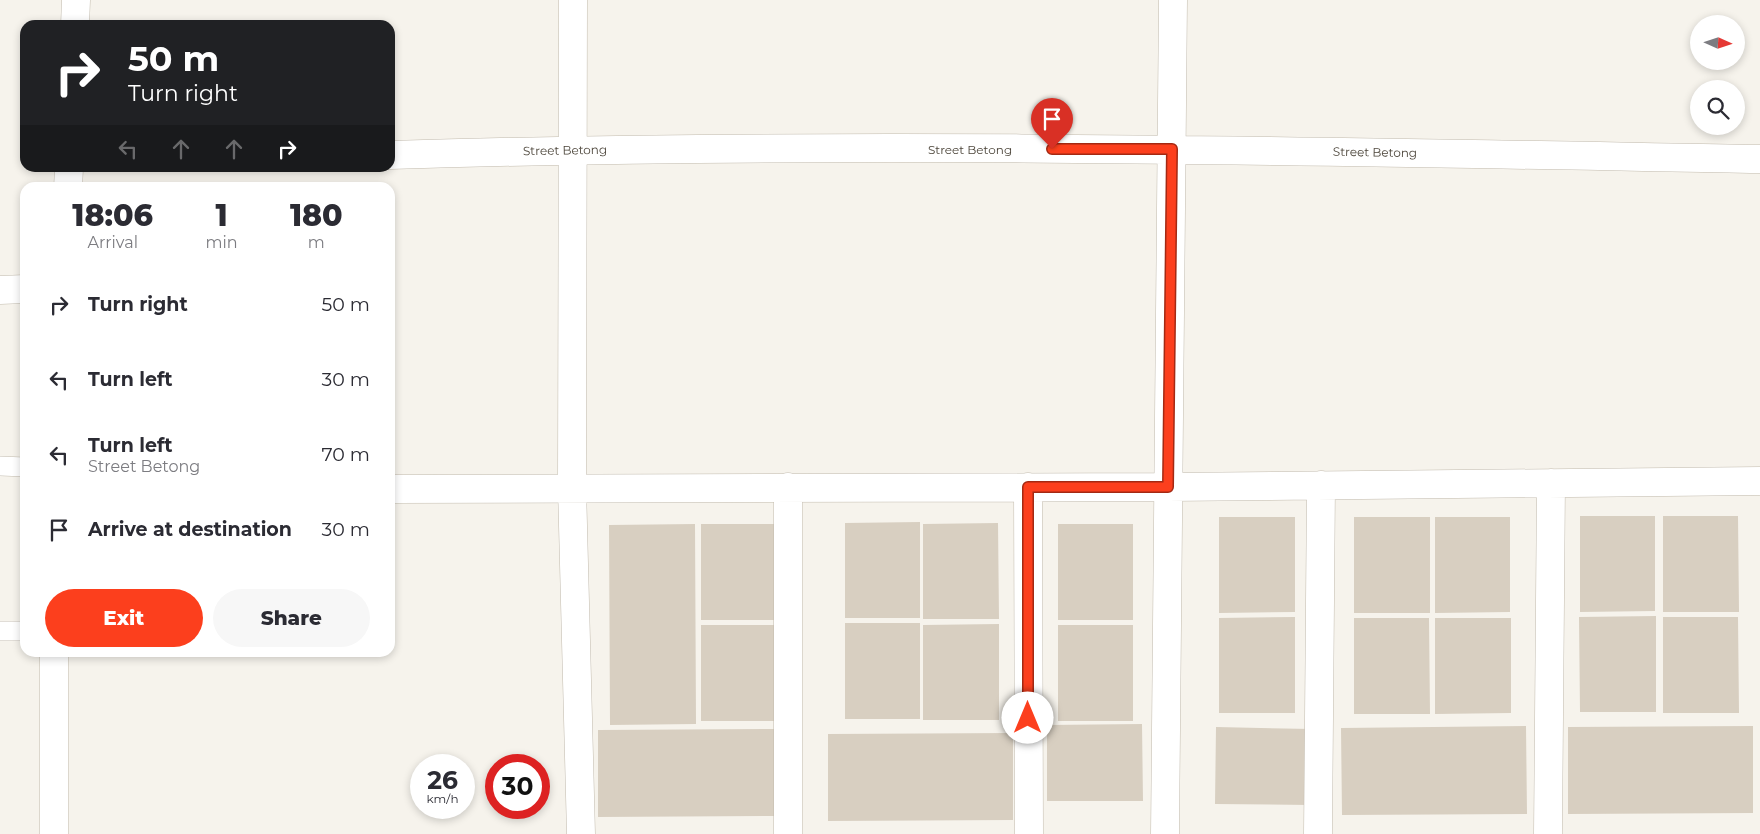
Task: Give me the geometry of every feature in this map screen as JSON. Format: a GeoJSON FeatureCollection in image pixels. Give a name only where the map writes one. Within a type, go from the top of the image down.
{"type":"FeatureCollection","features":[{"type":"Feature","properties":{"kind":"street"},"geometry":{"type":"LineString","coordinates":[[75,20],[76,0]]}},
{"type":"Feature","properties":{"kind":"street"},"geometry":{"type":"LineString","coordinates":[[573,0],[572,487],[580,834]]}},
{"type":"Feature","properties":{"kind":"street"},"geometry":{"type":"LineString","coordinates":[[1165,834],[1173,0]]}},
{"type":"Feature","properties":{"kind":"street","name":"Street Betong"},"geometry":{"type":"LineString","coordinates":[[395,155],[573,149],[1172,149],[1760,159]]}},
{"type":"Feature","properties":{"kind":"street"},"geometry":{"type":"LineString","coordinates":[[0,290],[20,290]]}},
{"type":"Feature","properties":{"kind":"street"},"geometry":{"type":"LineString","coordinates":[[395,489],[1168,487],[1760,481]]}},
{"type":"Feature","properties":{"kind":"street"},"geometry":{"type":"LineString","coordinates":[[1548,834],[1551,483]]}},
{"type":"Feature","properties":{"kind":"street"},"geometry":{"type":"LineString","coordinates":[[1318,834],[1321,485]]}},
{"type":"Feature","properties":{"kind":"street"},"geometry":{"type":"LineString","coordinates":[[788,487],[788,834]]}},
{"type":"Feature","properties":{"kind":"street"},"geometry":{"type":"LineString","coordinates":[[1028,487],[1029,834]]}},
{"type":"Feature","properties":{"kind":"street"},"geometry":{"type":"LineString","coordinates":[[54,657],[54,834]]}},
{"type":"Feature","properties":{"kind":"lane"},"geometry":{"type":"LineString","coordinates":[[0,466],[20,467]]}},
{"type":"Feature","properties":{"kind":"lane"},"geometry":{"type":"LineString","coordinates":[[0,631],[20,631]]}},
{"type":"Feature","properties":{"kind":"building"},"geometry":{"type":"Polygon","coordinates":[[[1580,516],[1655,516],[1655,611],[1580,612],[1580,516]]]}},
{"type":"Feature","properties":{"kind":"building"},"geometry":{"type":"Polygon","coordinates":[[[1663,516],[1738,516],[1739,612],[1663,612],[1663,516]]]}},
{"type":"Feature","properties":{"kind":"building"},"geometry":{"type":"Polygon","coordinates":[[[1219,517],[1295,517],[1295,612],[1219,613],[1219,517]]]}},
{"type":"Feature","properties":{"kind":"building"},"geometry":{"type":"Polygon","coordinates":[[[1354,517],[1430,517],[1430,613],[1354,613],[1354,517]]]}},
{"type":"Feature","properties":{"kind":"building"},"geometry":{"type":"Polygon","coordinates":[[[1435,517],[1510,517],[1510,612],[1435,613],[1435,517]]]}},
{"type":"Feature","properties":{"kind":"building"},"geometry":{"type":"Polygon","coordinates":[[[920,522],[920,618],[845,618],[845,523],[920,522]]]}},
{"type":"Feature","properties":{"kind":"building"},"geometry":{"type":"Polygon","coordinates":[[[998,523],[999,619],[923,619],[923,524],[998,523]]]}},
{"type":"Feature","properties":{"kind":"building"},"geometry":{"type":"Polygon","coordinates":[[[695,524],[696,724],[610,725],[609,525],[695,524]]]}},
{"type":"Feature","properties":{"kind":"building"},"geometry":{"type":"Polygon","coordinates":[[[701,524],[777,524],[777,620],[701,620],[701,524]]]}},
{"type":"Feature","properties":{"kind":"building"},"geometry":{"type":"Polygon","coordinates":[[[1058,524],[1133,524],[1133,620],[1058,620],[1058,524]]]}},
{"type":"Feature","properties":{"kind":"building"},"geometry":{"type":"Polygon","coordinates":[[[1656,616],[1656,712],[1580,712],[1579,617],[1656,616]]]}},
{"type":"Feature","properties":{"kind":"building"},"geometry":{"type":"Polygon","coordinates":[[[1295,617],[1295,713],[1219,713],[1219,618],[1295,617]]]}},
{"type":"Feature","properties":{"kind":"building"},"geometry":{"type":"Polygon","coordinates":[[[1663,617],[1738,617],[1739,713],[1663,713],[1663,617]]]}},
{"type":"Feature","properties":{"kind":"building"},"geometry":{"type":"Polygon","coordinates":[[[1354,618],[1429,618],[1430,714],[1354,714],[1354,618]]]}},
{"type":"Feature","properties":{"kind":"building"},"geometry":{"type":"Polygon","coordinates":[[[1435,618],[1511,618],[1511,713],[1435,714],[1435,618]]]}},
{"type":"Feature","properties":{"kind":"building"},"geometry":{"type":"Polygon","coordinates":[[[845,623],[920,623],[920,719],[845,719],[845,623]]]}},
{"type":"Feature","properties":{"kind":"building"},"geometry":{"type":"Polygon","coordinates":[[[999,624],[999,720],[923,720],[923,625],[999,624]]]}},
{"type":"Feature","properties":{"kind":"building"},"geometry":{"type":"Polygon","coordinates":[[[701,625],[777,625],[777,721],[701,721],[701,625]]]}},
{"type":"Feature","properties":{"kind":"building"},"geometry":{"type":"Polygon","coordinates":[[[1058,625],[1133,625],[1133,721],[1058,721],[1058,625]]]}},
{"type":"Feature","properties":{"kind":"building"},"geometry":{"type":"Polygon","coordinates":[[[1142,724],[1143,801],[1047,801],[1047,725],[1142,724]]]}},
{"type":"Feature","properties":{"kind":"building"},"geometry":{"type":"Polygon","coordinates":[[[1526,726],[1527,814],[1342,815],[1341,728],[1526,726]]]}},
{"type":"Feature","properties":{"kind":"building"},"geometry":{"type":"Polygon","coordinates":[[[1753,726],[1753,813],[1568,814],[1568,727],[1753,726]]]}},
{"type":"Feature","properties":{"kind":"building"},"geometry":{"type":"Polygon","coordinates":[[[1216,727],[1311,729],[1310,805],[1215,804],[1216,727]]]}},
{"type":"Feature","properties":{"kind":"building"},"geometry":{"type":"Polygon","coordinates":[[[782,729],[783,816],[598,817],[598,730],[782,729]]]}},
{"type":"Feature","properties":{"kind":"building"},"geometry":{"type":"Polygon","coordinates":[[[1013,733],[1013,820],[828,821],[828,734],[1013,733]]]}},
{"type":"Feature","properties":{"kind":"route"},"geometry":{"type":"LineString","coordinates":[[1028,718],[1028,487],[1168,487],[1172,149],[1052,149]]}}]}
